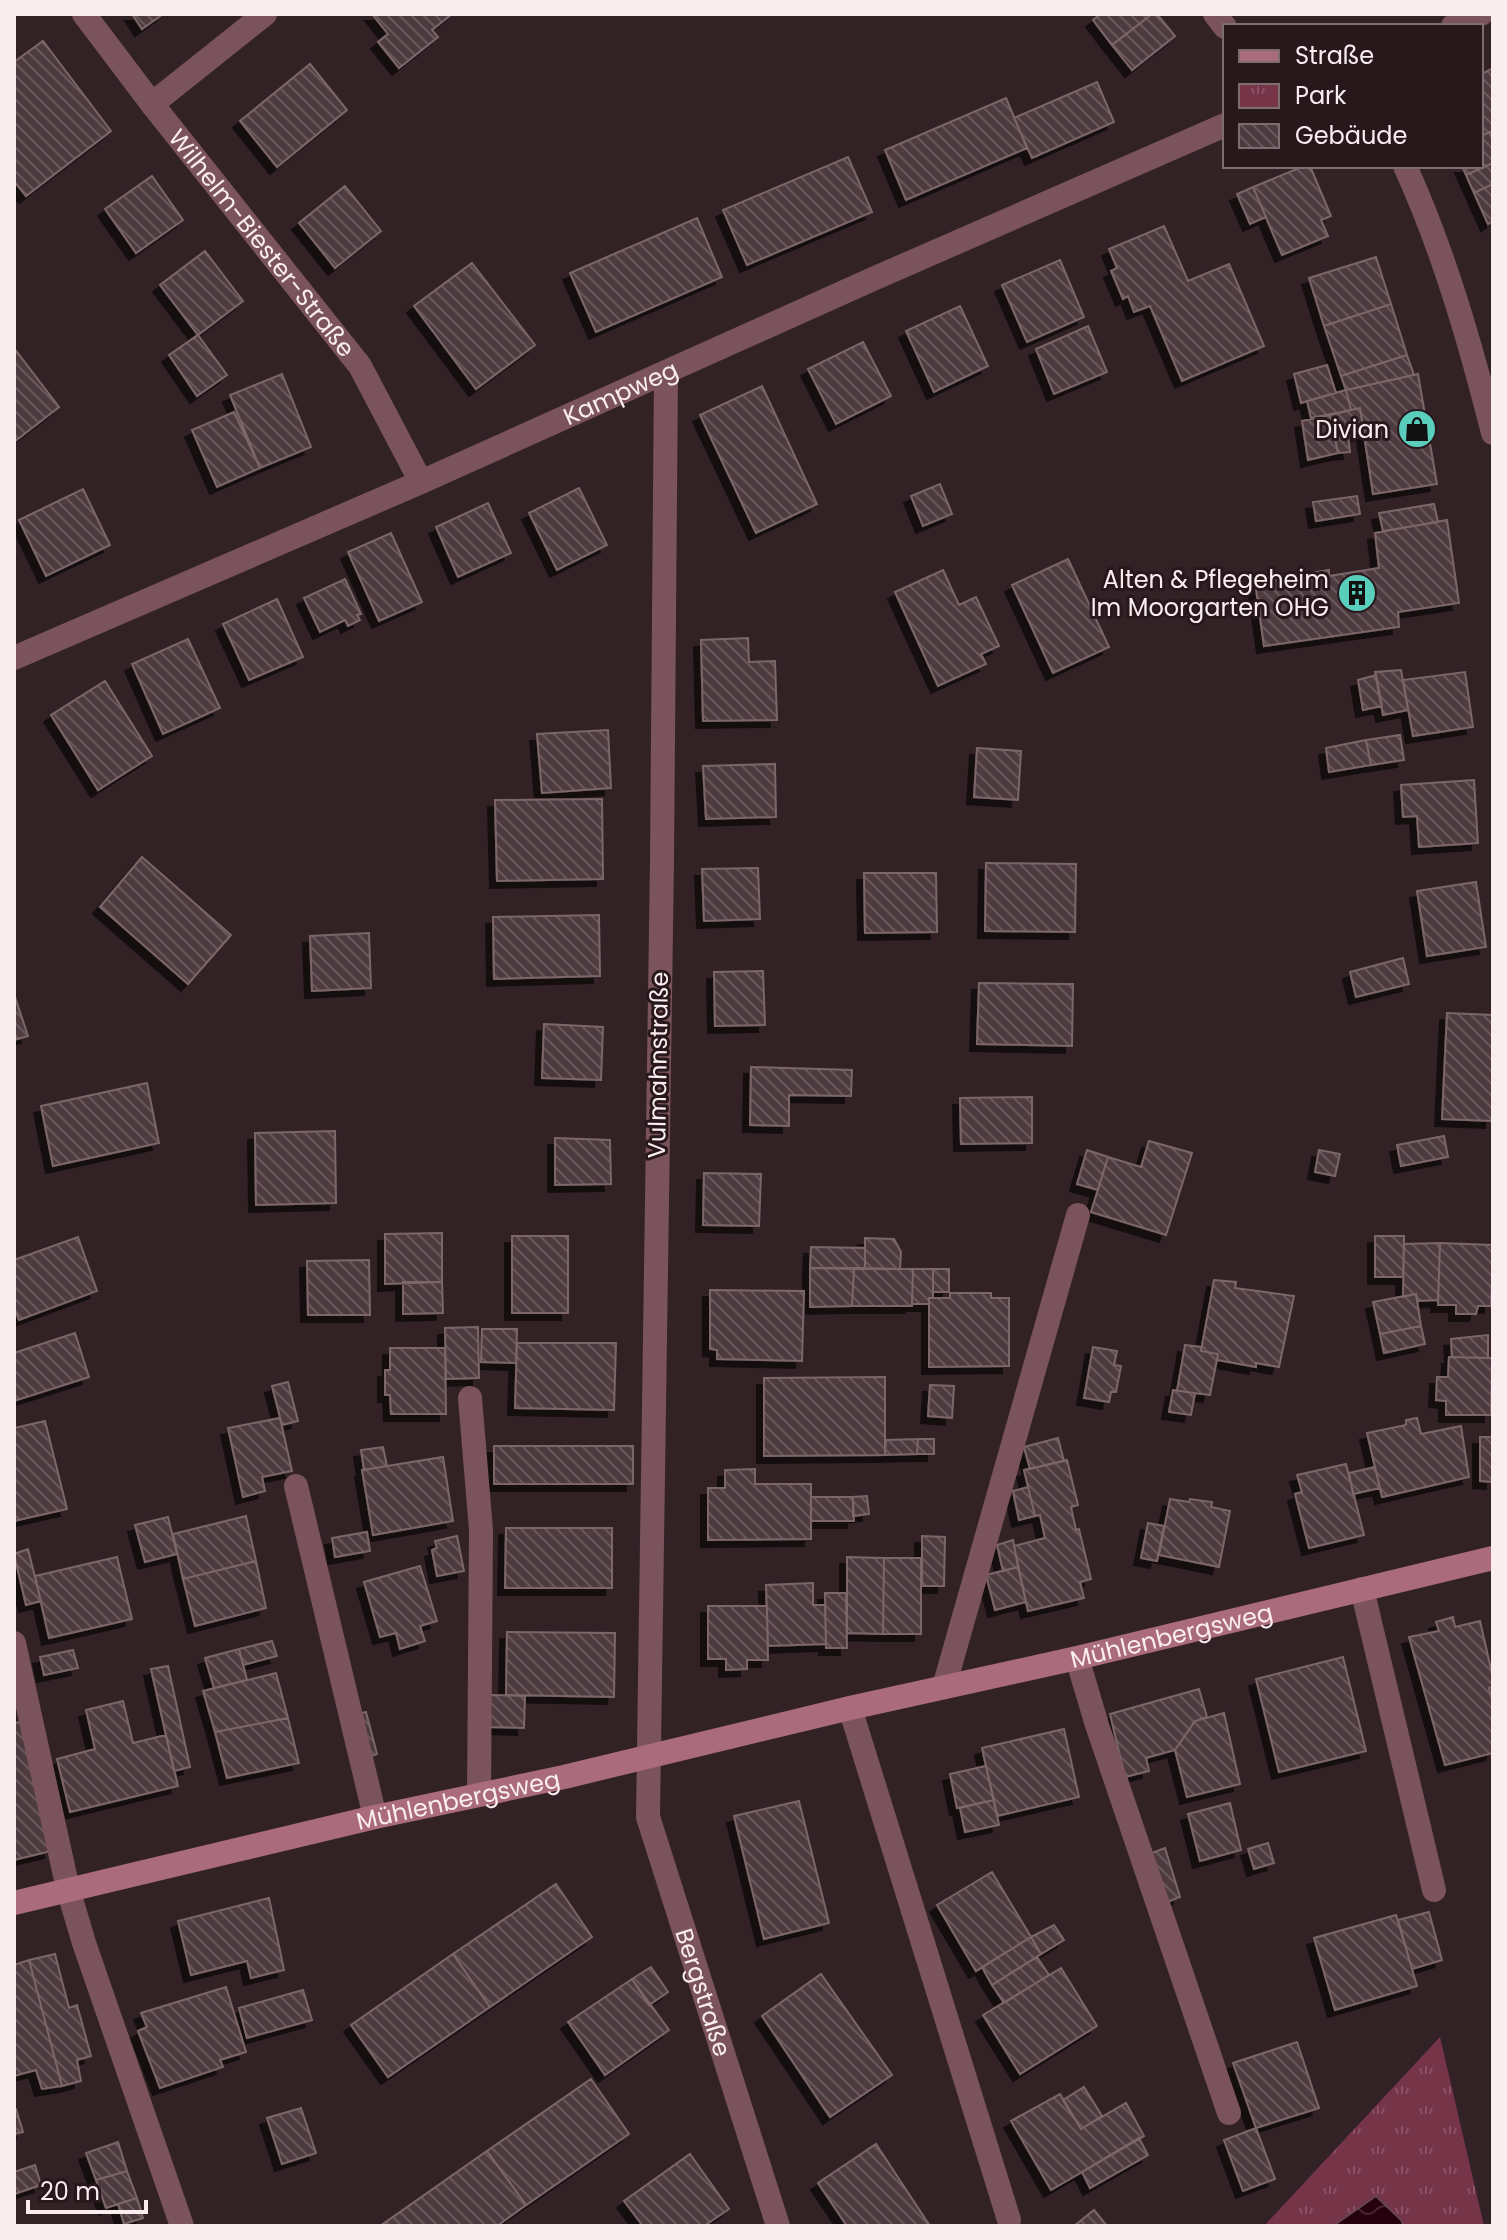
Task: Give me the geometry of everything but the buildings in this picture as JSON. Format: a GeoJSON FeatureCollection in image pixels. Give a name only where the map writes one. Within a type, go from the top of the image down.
{"type":"FeatureCollection","features":[{"type":"Feature","properties":{"kind":"street","name":"Wilhelm-Biester-Straße"},"geometry":{"type":"LineString","coordinates":[[84,14],[360,366],[421,482]]}},
{"type":"Feature","properties":{"kind":"street"},"geometry":{"type":"LineString","coordinates":[[152,104],[265,14]]}},
{"type":"Feature","properties":{"kind":"street"},"geometry":{"type":"LineString","coordinates":[[1458,24],[1481,14]]}},
{"type":"Feature","properties":{"kind":"street","name":"Kampweg"},"geometry":{"type":"LineString","coordinates":[[18,650],[421,482],[1223,126]]}},
{"type":"Feature","properties":{"kind":"street"},"geometry":{"type":"LineString","coordinates":[[1406,168],[1447,268],[1493,433]]}},
{"type":"Feature","properties":{"kind":"street","name":"Vulmahnstraße"},"geometry":{"type":"LineString","coordinates":[[649,1757],[662,902],[666,373]]}},
{"type":"Feature","properties":{"kind":"street"},"geometry":{"type":"LineString","coordinates":[[944,1687],[1078,1215]]}},
{"type":"Feature","properties":{"kind":"street"},"geometry":{"type":"LineString","coordinates":[[470,1398],[481,1530],[479,1794]]}},
{"type":"Feature","properties":{"kind":"street"},"geometry":{"type":"LineString","coordinates":[[296,1486],[375,1817]]}},
{"type":"Feature","properties":{"kind":"street","name":"Mühlenbergsweg"},"geometry":{"type":"LineString","coordinates":[[14,1903],[375,1817],[564,1777],[850,1708],[1077,1658],[1493,1558]]}},
{"type":"Feature","properties":{"kind":"street"},"geometry":{"type":"LineString","coordinates":[[1362,1589],[1434,1890]]}},
{"type":"Feature","properties":{"kind":"street"},"geometry":{"type":"LineString","coordinates":[[14,1643],[68,1889],[182,2226]]}},
{"type":"Feature","properties":{"kind":"street"},"geometry":{"type":"LineString","coordinates":[[1077,1658],[1229,2113]]}},
{"type":"Feature","properties":{"kind":"street"},"geometry":{"type":"LineString","coordinates":[[850,1708],[1009,2220]]}},
{"type":"Feature","properties":{"kind":"street","name":"Bergstraße"},"geometry":{"type":"LineString","coordinates":[[649,1757],[648,1817],[778,2226]]}},
{"type":"Feature","properties":{"kind":"green space"},"geometry":{"type":"Polygon","coordinates":[[[1440,2037],[1484,2226],[1264,2226],[1440,2037]]]}},
{"type":"Feature","properties":{"kind":"water"},"geometry":{"type":"Polygon","coordinates":[[[1376,2196],[1404,2226],[1333,2226],[1376,2196]]]}},
{"type":"Feature","properties":{"kind":"place","name":"Divian"},"geometry":{"type":"Point","coordinates":[1417,429]}},
{"type":"Feature","properties":{"kind":"place","name":"Alten & Pflegeheim Im Moorgarten OHG"},"geometry":{"type":"Point","coordinates":[1357,593]}}]}
